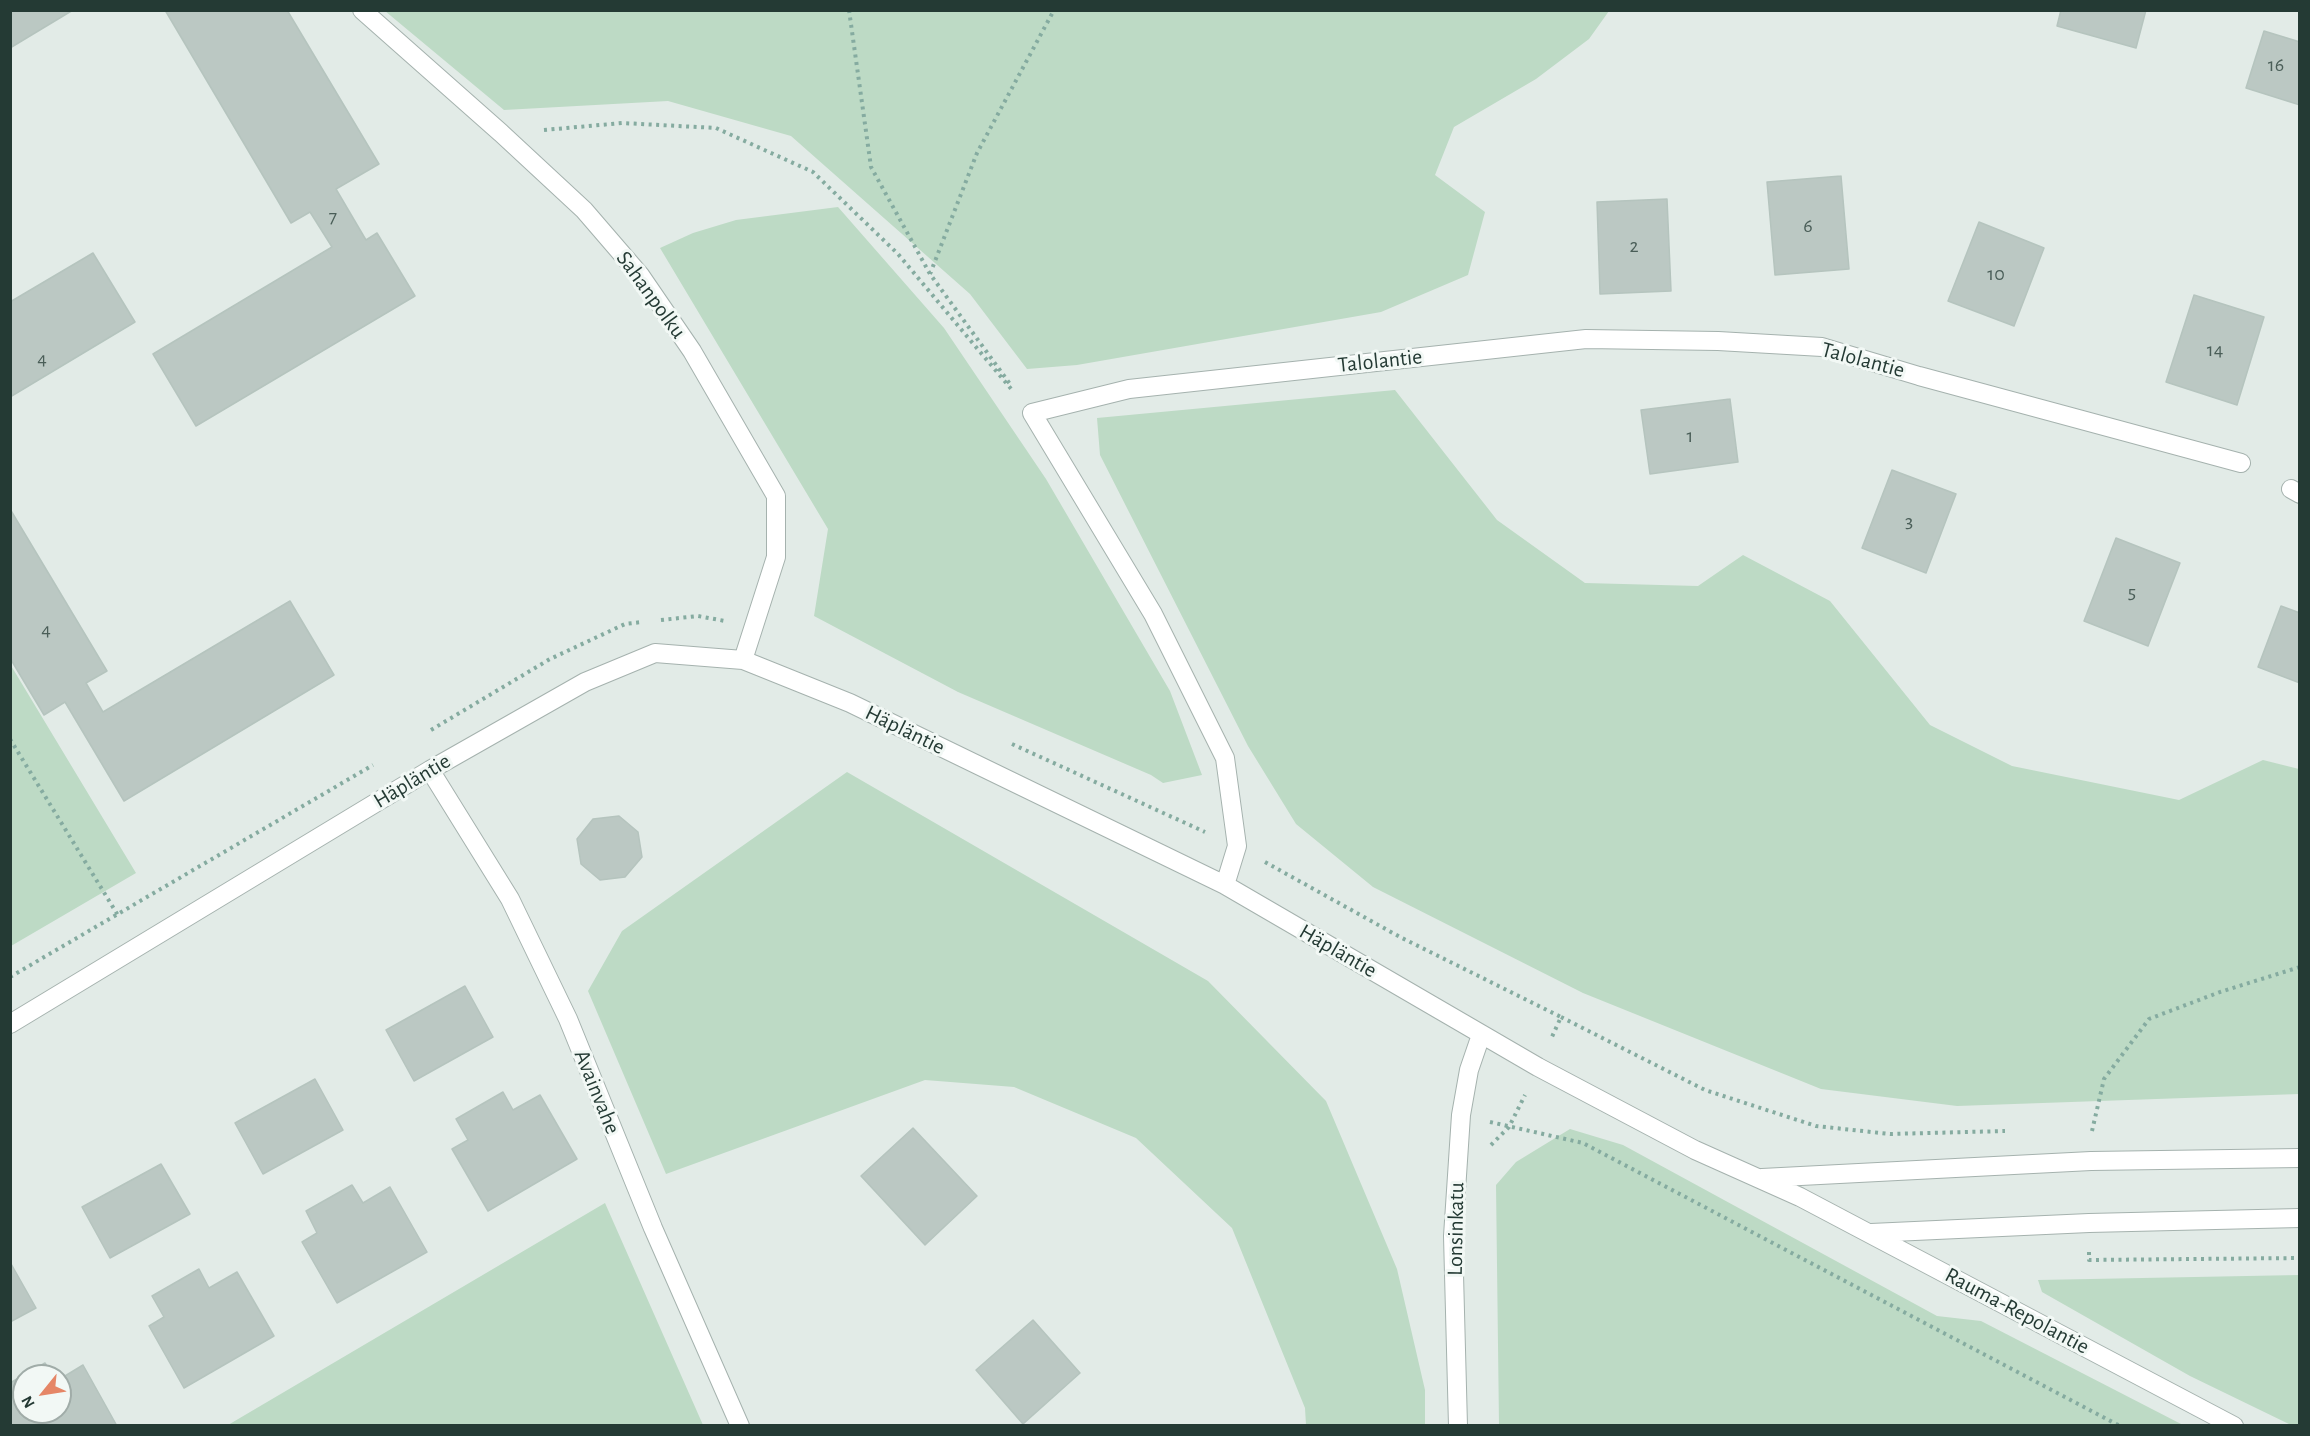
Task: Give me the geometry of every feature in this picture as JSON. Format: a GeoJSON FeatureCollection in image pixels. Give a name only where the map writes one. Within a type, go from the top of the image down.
{"type":"FeatureCollection","features":[{"type":"Feature","properties":{"kind":"street","name":"Sahanpolku"},"geometry":{"type":"LineString","coordinates":[[362,10],[584,210],[640,275],[692,351],[776,496],[776,557],[756,627],[743,660]]}},
{"type":"Feature","properties":{"kind":"street","name":"Talolantie"},"geometry":{"type":"LineString","coordinates":[[1032,413],[1129,388],[1586,339],[1718,341],[1822,347],[1919,376],[2241,463]]}},
{"type":"Feature","properties":{"kind":"street"},"geometry":{"type":"LineString","coordinates":[[1032,413],[1154,614],[1225,758],[1237,846],[1225,885]]}},
{"type":"Feature","properties":{"kind":"street","name":"Häpläntie"},"geometry":{"type":"LineString","coordinates":[[10,1024],[430,770],[585,682],[656,653],[743,660],[850,703],[1225,885],[1481,1035],[1695,1150],[1800,1197]]}},
{"type":"Feature","properties":{"kind":"street","name":"Avainvahe"},"geometry":{"type":"LineString","coordinates":[[430,770],[510,899],[568,1019],[644,1207],[740,1425]]}},
{"type":"Feature","properties":{"kind":"street","name":"Lonsinkatu"},"geometry":{"type":"LineString","coordinates":[[1458,1425],[1453,1236],[1461,1115],[1469,1070],[1481,1035]]}},
{"type":"Feature","properties":{"kind":"street"},"geometry":{"type":"LineString","coordinates":[[1758,1178],[2091,1161],[2300,1158]]}},
{"type":"Feature","properties":{"kind":"street","name":"Rauma-Repolantie"},"geometry":{"type":"LineString","coordinates":[[1800,1197],[2234,1425]]}},
{"type":"Feature","properties":{"kind":"street"},"geometry":{"type":"LineString","coordinates":[[1869,1233],[2089,1222],[2300,1218]]}},
{"type":"Feature","properties":{"kind":"path"},"geometry":{"type":"LineString","coordinates":[[849,10],[871,167],[930,274],[1032,413]]}},
{"type":"Feature","properties":{"kind":"path"},"geometry":{"type":"LineString","coordinates":[[930,274],[977,153],[1054,10]]}},
{"type":"Feature","properties":{"kind":"path"},"geometry":{"type":"LineString","coordinates":[[501,133],[622,123],[716,128],[813,172],[898,254],[1032,413]]}},
{"type":"Feature","properties":{"kind":"path"},"geometry":{"type":"LineString","coordinates":[[10,739],[138,945]]}},
{"type":"Feature","properties":{"kind":"path"},"geometry":{"type":"LineString","coordinates":[[2091,1161],[2092,1130],[2104,1079],[2149,1019],[2300,967]]}},
{"type":"Feature","properties":{"kind":"path"},"geometry":{"type":"LineString","coordinates":[[1561,1017],[1705,1090],[1816,1126],[1890,1134],[2006,1131]]}},
{"type":"Feature","properties":{"kind":"path"},"geometry":{"type":"LineString","coordinates":[[1461,1115],[1583,1143],[2120,1425]]}},
{"type":"Feature","properties":{"kind":"path"},"geometry":{"type":"LineString","coordinates":[[2081,1131],[2103,1130]]}},
{"type":"Feature","properties":{"kind":"path"},"geometry":{"type":"LineString","coordinates":[[2089,1222],[2089,1260],[2300,1258]]}},
{"type":"Feature","properties":{"kind":"green space"},"geometry":{"type":"Polygon","coordinates":[[[385,11],[1609,11],[1589,39],[1536,79],[1454,127],[1435,175],[1485,212],[1468,275],[1381,312],[1077,365],[1027,369],[970,294],[791,136],[668,101],[504,110],[385,11]]]}},
{"type":"Feature","properties":{"kind":"green space"},"geometry":{"type":"Polygon","coordinates":[[[838,207],[944,328],[1046,479],[1170,691],[1202,775],[1163,783],[1151,775],[958,692],[814,616],[828,529],[660,248],[693,233],[736,220],[838,207]]]}},
{"type":"Feature","properties":{"kind":"green space"},"geometry":{"type":"Polygon","coordinates":[[[1395,390],[1497,520],[1585,583],[1698,586],[1743,555],[1830,601],[1930,725],[2012,766],[2179,800],[2263,760],[2299,769],[2299,1094],[1957,1106],[1821,1089],[1583,993],[1373,887],[1296,824],[1248,746],[1100,455],[1097,418],[1395,390]]]}},
{"type":"Feature","properties":{"kind":"green space"},"geometry":{"type":"Polygon","coordinates":[[[10,664],[136,873],[11,946],[10,946],[10,664]]]}},
{"type":"Feature","properties":{"kind":"green space"},"geometry":{"type":"Polygon","coordinates":[[[847,772],[1208,981],[1326,1101],[1397,1269],[1425,1390],[1425,1425],[1306,1425],[1305,1408],[1232,1228],[1136,1138],[1014,1087],[925,1080],[666,1174],[588,991],[622,931],[847,772]]]}},
{"type":"Feature","properties":{"kind":"green space"},"geometry":{"type":"Polygon","coordinates":[[[1570,1129],[1623,1145],[1937,1316],[1981,1321],[2183,1425],[1499,1425],[1496,1185],[1516,1162],[1570,1129]]]}},
{"type":"Feature","properties":{"kind":"green space"},"geometry":{"type":"Polygon","coordinates":[[[605,1203],[703,1425],[228,1425],[605,1203]]]}},
{"type":"Feature","properties":{"kind":"green space"},"geometry":{"type":"Polygon","coordinates":[[[2299,1275],[2299,1426],[2291,1425],[2190,1376],[2042,1292],[2038,1280],[2299,1275]]]}},
{"type":"Feature","properties":{"kind":"building"},"geometry":{"type":"Polygon","coordinates":[[[10,10],[73,10],[10,48],[10,10]]]}},
{"type":"Feature","properties":{"kind":"building"},"geometry":{"type":"Polygon","coordinates":[[[165,10],[287,10],[379,164],[336,189],[366,240],[377,233],[415,296],[196,426],[153,354],[332,247],[310,212],[291,223],[165,10]]]}},
{"type":"Feature","properties":{"kind":"building"},"geometry":{"type":"Polygon","coordinates":[[[2061,10],[2146,10],[2136,48],[2057,26],[2061,10]]]}},
{"type":"Feature","properties":{"kind":"building"},"geometry":{"type":"Polygon","coordinates":[[[2264,31],[2300,42],[2300,105],[2246,88],[2264,31]]]}},
{"type":"Feature","properties":{"kind":"building"},"geometry":{"type":"Polygon","coordinates":[[[1841,176],[1849,269],[1775,275],[1767,182],[1841,176]]]}},
{"type":"Feature","properties":{"kind":"building"},"geometry":{"type":"Polygon","coordinates":[[[1667,199],[1671,291],[1600,294],[1597,202],[1667,199]]]}},
{"type":"Feature","properties":{"kind":"building"},"geometry":{"type":"Polygon","coordinates":[[[1979,222],[2044,248],[2014,326],[1948,301],[1979,222]]]}},
{"type":"Feature","properties":{"kind":"building"},"geometry":{"type":"Polygon","coordinates":[[[93,253],[135,322],[10,397],[10,302],[93,253]]]}},
{"type":"Feature","properties":{"kind":"building"},"geometry":{"type":"Polygon","coordinates":[[[2194,295],[2264,317],[2237,405],[2166,382],[2194,295]]]}},
{"type":"Feature","properties":{"kind":"building"},"geometry":{"type":"Polygon","coordinates":[[[1730,399],[1738,462],[1650,474],[1641,410],[1730,399]]]}},
{"type":"Feature","properties":{"kind":"building"},"geometry":{"type":"Polygon","coordinates":[[[1892,470],[1956,494],[1926,573],[1862,548],[1892,470]]]}},
{"type":"Feature","properties":{"kind":"building"},"geometry":{"type":"Polygon","coordinates":[[[10,509],[107,671],[86,683],[103,712],[290,601],[334,675],[124,801],[65,702],[44,715],[10,658],[10,509]]]}},
{"type":"Feature","properties":{"kind":"building"},"geometry":{"type":"Polygon","coordinates":[[[2116,538],[2180,563],[2148,646],[2084,621],[2116,538]]]}},
{"type":"Feature","properties":{"kind":"building"},"geometry":{"type":"Polygon","coordinates":[[[2281,606],[2300,613],[2300,683],[2258,667],[2281,606]]]}},
{"type":"Feature","properties":{"kind":"building"},"geometry":{"type":"Polygon","coordinates":[[[619,816],[638,832],[642,857],[625,877],[600,880],[581,864],[577,839],[593,819],[619,816]]]}},
{"type":"Feature","properties":{"kind":"building"},"geometry":{"type":"Polygon","coordinates":[[[465,986],[493,1037],[414,1081],[386,1030],[465,986]]]}},
{"type":"Feature","properties":{"kind":"building"},"geometry":{"type":"Polygon","coordinates":[[[315,1079],[343,1130],[263,1174],[235,1123],[315,1079]]]}},
{"type":"Feature","properties":{"kind":"building"},"geometry":{"type":"Polygon","coordinates":[[[503,1092],[513,1110],[540,1095],[577,1159],[488,1211],[452,1149],[468,1140],[456,1119],[503,1092]]]}},
{"type":"Feature","properties":{"kind":"building"},"geometry":{"type":"Polygon","coordinates":[[[913,1128],[977,1196],[925,1245],[861,1176],[913,1128]]]}},
{"type":"Feature","properties":{"kind":"building"},"geometry":{"type":"Polygon","coordinates":[[[161,1164],[190,1214],[110,1258],[82,1207],[161,1164]]]}},
{"type":"Feature","properties":{"kind":"building"},"geometry":{"type":"Polygon","coordinates":[[[352,1185],[363,1203],[390,1187],[427,1252],[337,1303],[302,1242],[317,1233],[306,1211],[352,1185]]]}},
{"type":"Feature","properties":{"kind":"building"},"geometry":{"type":"Polygon","coordinates":[[[10,1262],[36,1308],[10,1322],[10,1262]]]}},
{"type":"Feature","properties":{"kind":"building"},"geometry":{"type":"Polygon","coordinates":[[[199,1269],[209,1288],[237,1272],[274,1336],[184,1388],[149,1326],[164,1317],[152,1296],[199,1269]]]}},
{"type":"Feature","properties":{"kind":"building"},"geometry":{"type":"Polygon","coordinates":[[[1033,1320],[1080,1373],[1023,1424],[976,1370],[1033,1320]]]}},
{"type":"Feature","properties":{"kind":"building"},"geometry":{"type":"Polygon","coordinates":[[[83,1365],[117,1426],[10,1426],[10,1383],[12,1382],[12,1424],[72,1424],[72,1372],[83,1365]]]}}]}
